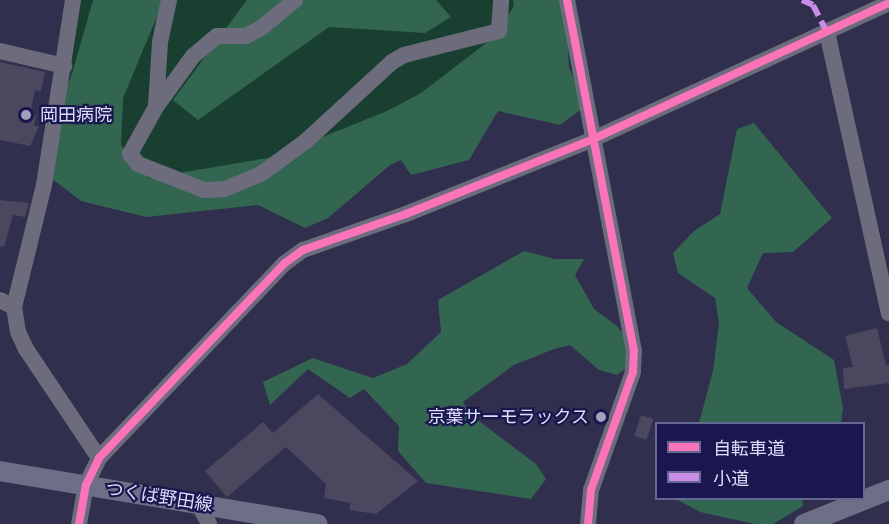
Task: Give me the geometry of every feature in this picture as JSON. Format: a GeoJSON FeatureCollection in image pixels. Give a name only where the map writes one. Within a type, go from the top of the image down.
{"type":"FeatureCollection","features":[{"type":"Feature","properties":{"kind":"main road","name":"つくば野田線"},"geometry":{"type":"LineString","coordinates":[[0,471],[197,502],[318,524]]}},
{"type":"Feature","properties":{"kind":"main road"},"geometry":{"type":"LineString","coordinates":[[865,500],[889,490]]}},
{"type":"Feature","properties":{"kind":"main road"},"geometry":{"type":"LineString","coordinates":[[804,524],[864,500]]}},
{"type":"Feature","properties":{"kind":"street"},"geometry":{"type":"LineString","coordinates":[[73,0],[38,217],[7,303],[26,349],[99,458]]}},
{"type":"Feature","properties":{"kind":"street"},"geometry":{"type":"LineString","coordinates":[[156,107],[160,42],[169,0]]}},
{"type":"Feature","properties":{"kind":"street"},"geometry":{"type":"LineString","coordinates":[[295,0],[246,36],[217,36],[202,46],[156,107],[130,154],[138,164],[204,190],[225,189],[271,168],[398,58],[500,31],[501,0]]}},
{"type":"Feature","properties":{"kind":"street"},"geometry":{"type":"LineString","coordinates":[[567,0],[591,140],[634,350],[633,372],[591,490],[588,524]]}},
{"type":"Feature","properties":{"kind":"street"},"geometry":{"type":"LineString","coordinates":[[79,524],[86,485],[99,458],[285,263],[303,250],[405,214],[591,140],[889,3]]}},
{"type":"Feature","properties":{"kind":"street"},"geometry":{"type":"LineString","coordinates":[[827,32],[889,314]]}},
{"type":"Feature","properties":{"kind":"street"},"geometry":{"type":"LineString","coordinates":[[0,51],[64,66]]}},
{"type":"Feature","properties":{"kind":"street"},"geometry":{"type":"LineString","coordinates":[[197,502],[209,524]]}},
{"type":"Feature","properties":{"kind":"green space"},"geometry":{"type":"Polygon","coordinates":[[[77,0],[557,0],[567,54],[213,197],[82,170],[116,95],[67,76],[77,0]]]}},
{"type":"Feature","properties":{"kind":"green space"},"geometry":{"type":"Polygon","coordinates":[[[93,0],[164,0],[123,98],[121,145],[149,178],[273,157],[387,111],[421,93],[494,37],[514,6],[513,0],[565,0],[569,68],[587,105],[560,125],[498,111],[469,160],[411,175],[401,160],[390,165],[328,218],[305,228],[258,205],[146,217],[81,201],[51,178],[41,150],[72,74],[93,0]]]}},
{"type":"Feature","properties":{"kind":"green space"},"geometry":{"type":"Polygon","coordinates":[[[247,0],[436,0],[451,17],[425,33],[329,27],[198,120],[173,100],[247,0]]]}},
{"type":"Feature","properties":{"kind":"green space"},"geometry":{"type":"Polygon","coordinates":[[[754,123],[832,218],[793,252],[763,253],[747,288],[776,322],[834,360],[843,408],[841,422],[699,422],[713,371],[719,323],[715,298],[678,273],[673,253],[694,231],[720,214],[737,129],[754,123]]]}},
{"type":"Feature","properties":{"kind":"green space"},"geometry":{"type":"Polygon","coordinates":[[[524,251],[555,259],[584,259],[575,275],[594,309],[617,326],[641,357],[617,375],[599,370],[570,345],[554,349],[514,365],[463,402],[471,415],[536,464],[546,479],[531,499],[426,483],[398,451],[399,426],[364,389],[350,398],[308,369],[270,405],[263,382],[313,358],[373,378],[407,364],[441,332],[438,300],[524,251]]]}},
{"type":"Feature","properties":{"kind":"green space"},"geometry":{"type":"Polygon","coordinates":[[[678,500],[802,500],[803,506],[773,524],[755,524],[700,512],[678,500]]]}},
{"type":"Feature","properties":{"kind":"building"},"geometry":{"type":"Polygon","coordinates":[[[0,62],[45,72],[41,91],[35,90],[30,115],[36,116],[34,126],[39,126],[30,146],[0,140],[0,62]]]}},
{"type":"Feature","properties":{"kind":"building"},"geometry":{"type":"Polygon","coordinates":[[[0,200],[29,203],[25,217],[13,215],[4,247],[0,246],[0,200]]]}},
{"type":"Feature","properties":{"kind":"building"},"geometry":{"type":"Polygon","coordinates":[[[877,328],[886,365],[889,365],[889,383],[844,389],[843,368],[853,367],[845,336],[877,328]]]}},
{"type":"Feature","properties":{"kind":"building"},"geometry":{"type":"Polygon","coordinates":[[[318,394],[418,481],[376,514],[349,510],[351,503],[324,498],[326,484],[286,447],[227,497],[205,471],[263,422],[273,433],[318,394]]]}},
{"type":"Feature","properties":{"kind":"building"},"geometry":{"type":"Polygon","coordinates":[[[641,415],[653,419],[647,440],[634,436],[641,415]]]}},
{"type":"Feature","properties":{"kind":"marked path"},"geometry":{"type":"LineString","coordinates":[[802,0],[813,5],[827,32]]}},
{"type":"Feature","properties":{"kind":"cycle path"},"geometry":{"type":"LineString","coordinates":[[567,0],[634,350],[633,372],[591,490],[588,524]]}},
{"type":"Feature","properties":{"kind":"cycle path"},"geometry":{"type":"LineString","coordinates":[[79,524],[86,485],[99,458],[285,263],[303,250],[406,214],[591,140],[889,3]]}},
{"type":"Feature","properties":{"kind":"place","name":"岡田病院"},"geometry":{"type":"Point","coordinates":[26,115]}},
{"type":"Feature","properties":{"kind":"place","name":"京葉サーモラックス"},"geometry":{"type":"Point","coordinates":[601,417]}}]}
